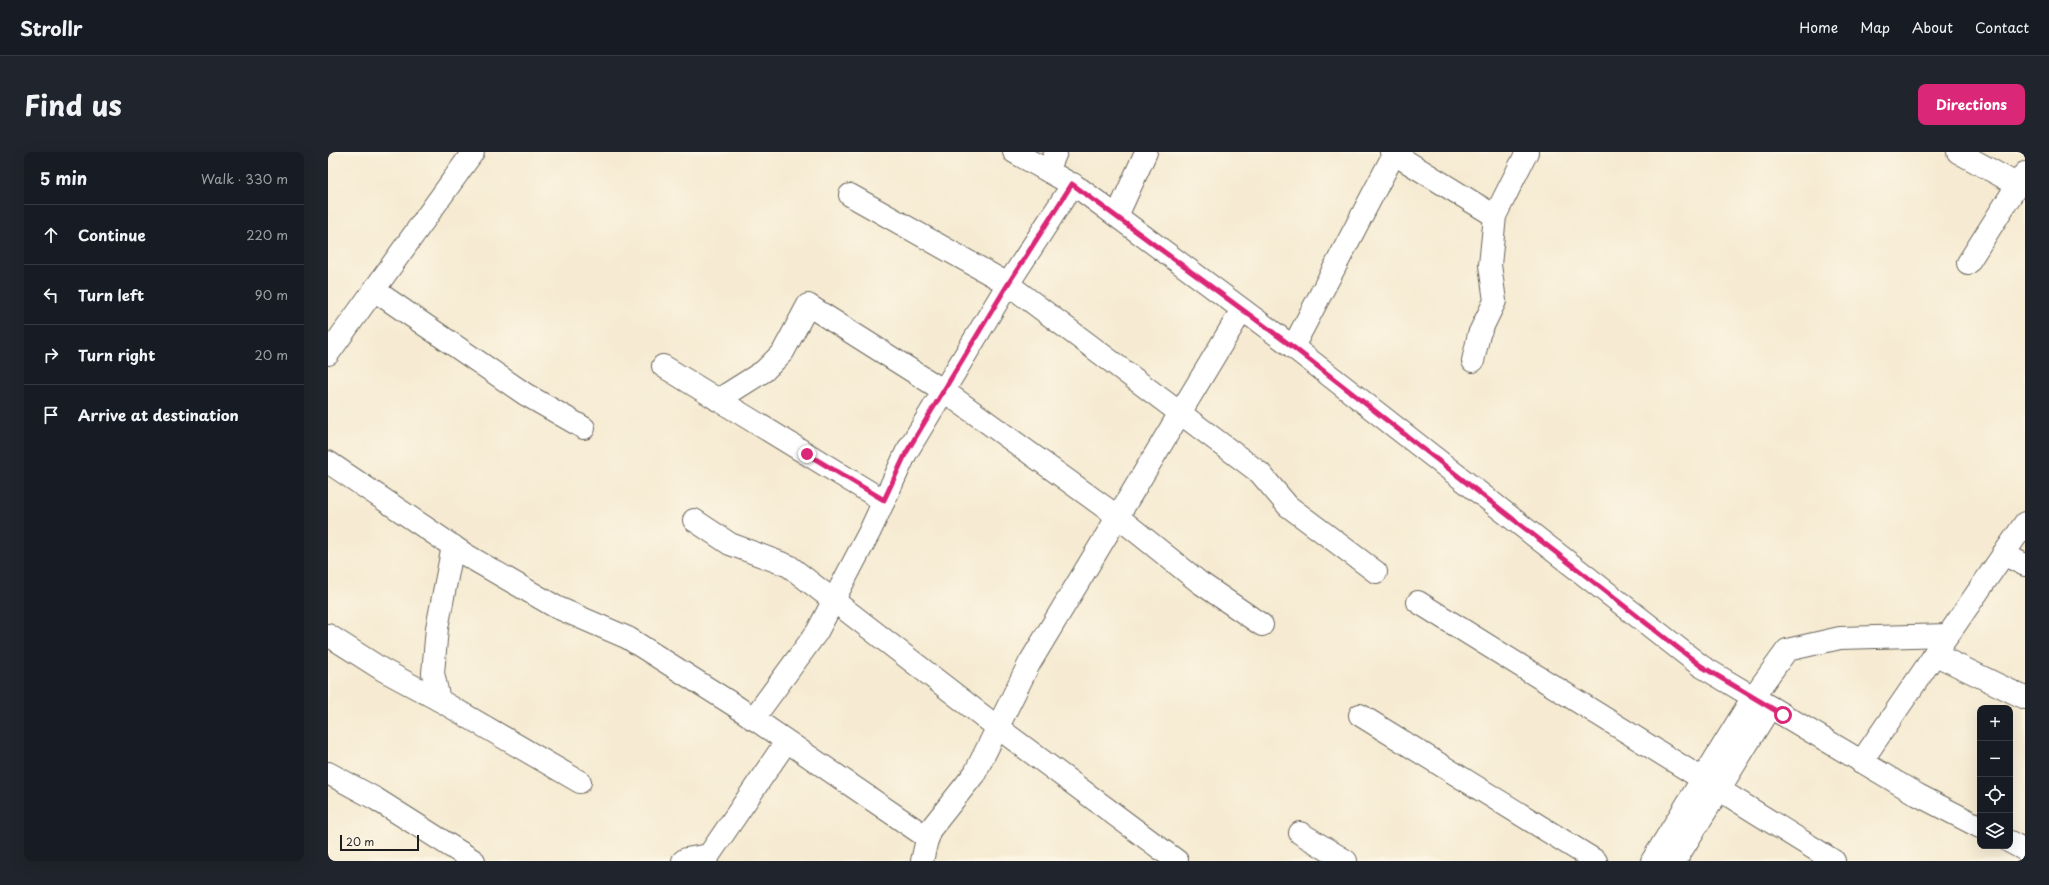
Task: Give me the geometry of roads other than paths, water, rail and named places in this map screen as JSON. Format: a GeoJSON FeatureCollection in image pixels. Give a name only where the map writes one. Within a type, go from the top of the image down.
{"type":"FeatureCollection","features":[{"type":"Feature","properties":{"kind":"street"},"geometry":{"type":"LineString","coordinates":[[328,354],[473,152]]}},
{"type":"Feature","properties":{"kind":"street"},"geometry":{"type":"LineString","coordinates":[[1014,152],[1052,161],[1072,184],[1293,347],[1701,666],[1918,795],[1977,825]]}},
{"type":"Feature","properties":{"kind":"street"},"geometry":{"type":"LineString","coordinates":[[1117,216],[1146,152]]}},
{"type":"Feature","properties":{"kind":"street"},"geometry":{"type":"LineString","coordinates":[[1293,347],[1393,152],[1495,216]]}},
{"type":"Feature","properties":{"kind":"street"},"geometry":{"type":"LineString","coordinates":[[1473,361],[1479,334],[1494,301],[1490,265],[1495,216],[1527,152]]}},
{"type":"Feature","properties":{"kind":"street"},"geometry":{"type":"LineString","coordinates":[[1958,152],[2021,179],[1968,263]]}},
{"type":"Feature","properties":{"kind":"street"},"geometry":{"type":"LineString","coordinates":[[754,719],[816,632],[884,500],[906,453],[1008,284],[1072,184]]}},
{"type":"Feature","properties":{"kind":"street"},"geometry":{"type":"LineString","coordinates":[[850,195],[1008,284],[1260,473],[1288,506],[1376,572]]}},
{"type":"Feature","properties":{"kind":"street"},"geometry":{"type":"LineString","coordinates":[[374,290],[525,394],[584,428]]}},
{"type":"Feature","properties":{"kind":"street"},"geometry":{"type":"LineString","coordinates":[[718,400],[764,371],[783,352],[808,305],[944,391],[1118,517],[1199,582],[1262,625]]}},
{"type":"Feature","properties":{"kind":"street"},"geometry":{"type":"LineString","coordinates":[[926,854],[929,831],[975,773],[1029,664],[1242,310]]}},
{"type":"Feature","properties":{"kind":"street"},"geometry":{"type":"LineString","coordinates":[[663,366],[884,500]]}},
{"type":"Feature","properties":{"kind":"street"},"geometry":{"type":"LineString","coordinates":[[328,462],[453,546],[556,607],[628,638],[754,719],[786,742],[926,854]]}},
{"type":"Feature","properties":{"kind":"street"},"geometry":{"type":"LineString","coordinates":[[694,520],[730,544],[789,566],[834,599],[997,727],[1177,861]]}},
{"type":"Feature","properties":{"kind":"street"},"geometry":{"type":"LineString","coordinates":[[1861,762],[2025,523]]}},
{"type":"Feature","properties":{"kind":"street"},"geometry":{"type":"LineString","coordinates":[[439,700],[433,673],[437,628],[453,546]]}},
{"type":"Feature","properties":{"kind":"street"},"geometry":{"type":"LineString","coordinates":[[2003,554],[2025,565]]}},
{"type":"Feature","properties":{"kind":"street"},"geometry":{"type":"LineString","coordinates":[[1418,602],[1834,861]]}},
{"type":"Feature","properties":{"kind":"street"},"geometry":{"type":"LineString","coordinates":[[328,635],[383,670],[439,700],[580,782]]}},
{"type":"Feature","properties":{"kind":"street"},"geometry":{"type":"LineString","coordinates":[[1652,861],[1711,784],[1761,702],[1787,650],[1840,638],[1948,635]]}},
{"type":"Feature","properties":{"kind":"street"},"geometry":{"type":"LineString","coordinates":[[1934,654],[2025,698]]}},
{"type":"Feature","properties":{"kind":"street"},"geometry":{"type":"LineString","coordinates":[[1360,716],[1596,861]]}},
{"type":"Feature","properties":{"kind":"street"},"geometry":{"type":"LineString","coordinates":[[683,861],[686,859],[709,856],[786,742]]}},
{"type":"Feature","properties":{"kind":"street"},"geometry":{"type":"LineString","coordinates":[[328,773],[376,799],[474,861]]}},
{"type":"Feature","properties":{"kind":"street"},"geometry":{"type":"LineString","coordinates":[[1675,861],[1711,784]]}},
{"type":"Feature","properties":{"kind":"street"},"geometry":{"type":"LineString","coordinates":[[1300,833],[1346,861]]}},
{"type":"Feature","properties":{"kind":"street"},"geometry":{"type":"LineString","coordinates":[[2013,844],[2025,850]]}}]}
